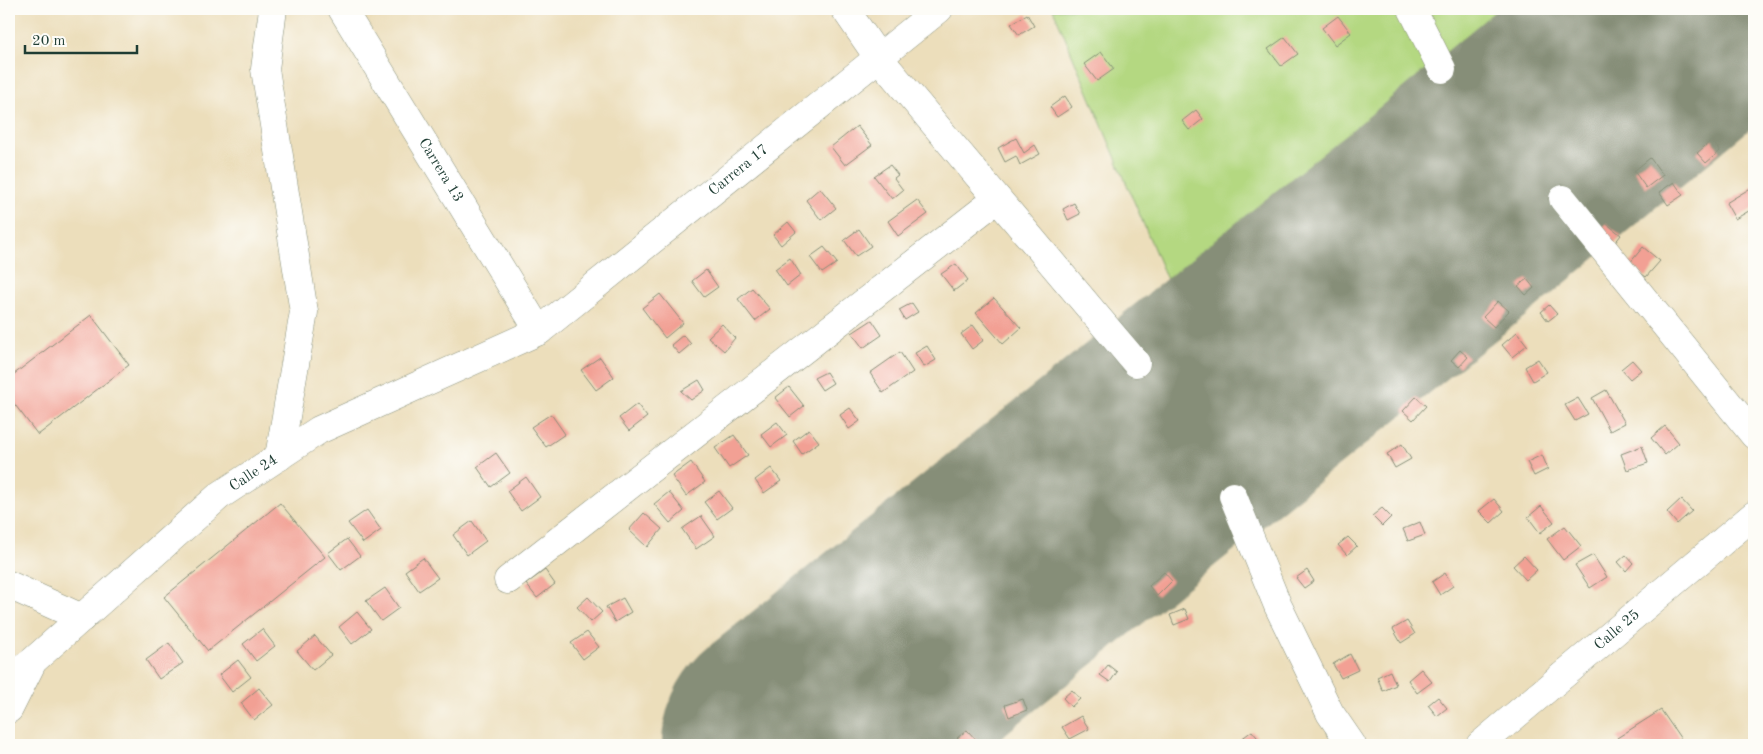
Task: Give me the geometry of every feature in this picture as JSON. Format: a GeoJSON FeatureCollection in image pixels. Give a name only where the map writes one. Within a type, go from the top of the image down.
{"type":"FeatureCollection","features":[{"type":"Feature","properties":{"kind":"street"},"geometry":{"type":"LineString","coordinates":[[273,9],[265,69],[304,312],[279,457]]}},
{"type":"Feature","properties":{"kind":"street","name":"Carrera 13"},"geometry":{"type":"LineString","coordinates":[[342,9],[539,330]]}},
{"type":"Feature","properties":{"kind":"street"},"geometry":{"type":"LineString","coordinates":[[844,9],[878,57],[1136,363]]}},
{"type":"Feature","properties":{"kind":"street","name":"Carrera 17"},"geometry":{"type":"LineString","coordinates":[[539,330],[939,9]]}},
{"type":"Feature","properties":{"kind":"street"},"geometry":{"type":"LineString","coordinates":[[1412,9],[1442,69]]}},
{"type":"Feature","properties":{"kind":"street"},"geometry":{"type":"LineString","coordinates":[[508,580],[997,199]]}},
{"type":"Feature","properties":{"kind":"street"},"geometry":{"type":"LineString","coordinates":[[1563,199],[1754,435]]}},
{"type":"Feature","properties":{"kind":"street","name":"Calle 24"},"geometry":{"type":"LineString","coordinates":[[9,679],[33,661],[219,496],[319,430],[539,330]]}},
{"type":"Feature","properties":{"kind":"street"},"geometry":{"type":"LineString","coordinates":[[1233,496],[1287,624],[1330,713],[1352,745]]}},
{"type":"Feature","properties":{"kind":"street","name":"Calle 25"},"geometry":{"type":"LineString","coordinates":[[1480,745],[1754,515]]}},
{"type":"Feature","properties":{"kind":"street"},"geometry":{"type":"LineString","coordinates":[[9,586],[82,618]]}},
{"type":"Feature","properties":{"kind":"street"},"geometry":{"type":"LineString","coordinates":[[9,709],[33,661]]}},
{"type":"Feature","properties":{"kind":"green space"},"geometry":{"type":"Polygon","coordinates":[[[1053,9],[1553,9],[1189,332],[1053,9]]]}},
{"type":"Feature","properties":{"kind":"building"},"geometry":{"type":"Polygon","coordinates":[[[1027,14],[1034,26],[1019,35],[1011,24],[1027,14]]]}},
{"type":"Feature","properties":{"kind":"building"},"geometry":{"type":"Polygon","coordinates":[[[1338,16],[1351,33],[1335,45],[1322,28],[1338,16]]]}},
{"type":"Feature","properties":{"kind":"building"},"geometry":{"type":"Polygon","coordinates":[[[1285,37],[1298,54],[1281,66],[1268,49],[1285,37]]]}},
{"type":"Feature","properties":{"kind":"building"},"geometry":{"type":"Polygon","coordinates":[[[1101,52],[1114,69],[1097,81],[1084,64],[1101,52]]]}},
{"type":"Feature","properties":{"kind":"building"},"geometry":{"type":"Polygon","coordinates":[[[1065,96],[1072,107],[1057,117],[1050,107],[1065,96]]]}},
{"type":"Feature","properties":{"kind":"building"},"geometry":{"type":"Polygon","coordinates":[[[1196,110],[1203,119],[1189,130],[1182,121],[1196,110]]]}},
{"type":"Feature","properties":{"kind":"building"},"geometry":{"type":"Polygon","coordinates":[[[857,126],[872,145],[845,165],[831,147],[857,126]]]}},
{"type":"Feature","properties":{"kind":"building"},"geometry":{"type":"Polygon","coordinates":[[[1016,138],[1024,153],[1035,145],[1040,154],[1020,165],[1016,156],[1005,162],[998,148],[1016,138]]]}},
{"type":"Feature","properties":{"kind":"building"},"geometry":{"type":"Polygon","coordinates":[[[1712,140],[1720,151],[1706,163],[1697,153],[1712,140]]]}},
{"type":"Feature","properties":{"kind":"building"},"geometry":{"type":"Polygon","coordinates":[[[1650,158],[1663,175],[1646,188],[1634,171],[1650,158]]]}},
{"type":"Feature","properties":{"kind":"building"},"geometry":{"type":"Polygon","coordinates":[[[890,165],[898,175],[894,178],[903,190],[892,199],[874,176],[890,165]]]}},
{"type":"Feature","properties":{"kind":"building"},"geometry":{"type":"Polygon","coordinates":[[[1674,182],[1683,195],[1668,205],[1659,192],[1674,182]]]}},
{"type":"Feature","properties":{"kind":"building"},"geometry":{"type":"Polygon","coordinates":[[[1754,186],[1754,208],[1735,219],[1726,203],[1754,186]]]}},
{"type":"Feature","properties":{"kind":"building"},"geometry":{"type":"Polygon","coordinates":[[[820,188],[836,208],[821,220],[806,200],[820,188]]]}},
{"type":"Feature","properties":{"kind":"building"},"geometry":{"type":"Polygon","coordinates":[[[917,200],[928,214],[898,236],[888,221],[917,200]]]}},
{"type":"Feature","properties":{"kind":"building"},"geometry":{"type":"Polygon","coordinates":[[[1074,203],[1080,214],[1068,220],[1063,209],[1074,203]]]}},
{"type":"Feature","properties":{"kind":"building"},"geometry":{"type":"Polygon","coordinates":[[[788,222],[796,232],[781,245],[773,235],[788,222]]]}},
{"type":"Feature","properties":{"kind":"building"},"geometry":{"type":"Polygon","coordinates":[[[1606,223],[1621,235],[1614,244],[1598,232],[1606,223]]]}},
{"type":"Feature","properties":{"kind":"building"},"geometry":{"type":"Polygon","coordinates":[[[859,229],[871,246],[856,256],[844,240],[859,229]]]}},
{"type":"Feature","properties":{"kind":"building"},"geometry":{"type":"Polygon","coordinates":[[[824,247],[837,263],[822,273],[810,257],[824,247]]]}},
{"type":"Feature","properties":{"kind":"building"},"geometry":{"type":"Polygon","coordinates":[[[1643,247],[1660,261],[1646,277],[1629,264],[1643,247]]]}},
{"type":"Feature","properties":{"kind":"building"},"geometry":{"type":"Polygon","coordinates":[[[790,258],[801,275],[787,286],[775,269],[790,258]]]}},
{"type":"Feature","properties":{"kind":"building"},"geometry":{"type":"Polygon","coordinates":[[[956,264],[968,280],[954,291],[941,274],[956,264]]]}},
{"type":"Feature","properties":{"kind":"building"},"geometry":{"type":"Polygon","coordinates":[[[706,270],[718,287],[704,297],[692,281],[706,270]]]}},
{"type":"Feature","properties":{"kind":"building"},"geometry":{"type":"Polygon","coordinates":[[[1527,279],[1534,288],[1526,295],[1518,286],[1527,279]]]}},
{"type":"Feature","properties":{"kind":"building"},"geometry":{"type":"Polygon","coordinates":[[[752,288],[770,309],[755,321],[738,299],[752,288]]]}},
{"type":"Feature","properties":{"kind":"building"},"geometry":{"type":"Polygon","coordinates":[[[660,294],[683,323],[665,338],[642,308],[660,294]]]}},
{"type":"Feature","properties":{"kind":"building"},"geometry":{"type":"Polygon","coordinates":[[[994,298],[1021,328],[1003,344],[976,313],[994,298]]]}},
{"type":"Feature","properties":{"kind":"building"},"geometry":{"type":"Polygon","coordinates":[[[1498,301],[1509,311],[1494,327],[1483,317],[1498,301]]]}},
{"type":"Feature","properties":{"kind":"building"},"geometry":{"type":"Polygon","coordinates":[[[912,303],[918,312],[905,320],[899,310],[912,303]]]}},
{"type":"Feature","properties":{"kind":"building"},"geometry":{"type":"Polygon","coordinates":[[[1549,305],[1557,314],[1548,321],[1541,312],[1549,305]]]}},
{"type":"Feature","properties":{"kind":"building"},"geometry":{"type":"Polygon","coordinates":[[[91,315],[129,365],[38,435],[9,397],[9,378],[91,315]]]}},
{"type":"Feature","properties":{"kind":"building"},"geometry":{"type":"Polygon","coordinates":[[[872,320],[882,335],[863,348],[852,333],[872,320]]]}},
{"type":"Feature","properties":{"kind":"building"},"geometry":{"type":"Polygon","coordinates":[[[722,324],[735,338],[724,351],[708,337],[722,324]]]}},
{"type":"Feature","properties":{"kind":"building"},"geometry":{"type":"Polygon","coordinates":[[[973,325],[984,340],[972,349],[961,334],[973,325]]]}},
{"type":"Feature","properties":{"kind":"building"},"geometry":{"type":"Polygon","coordinates":[[[1517,332],[1527,345],[1512,357],[1502,345],[1517,332]]]}},
{"type":"Feature","properties":{"kind":"building"},"geometry":{"type":"Polygon","coordinates":[[[683,335],[691,344],[679,354],[671,345],[683,335]]]}},
{"type":"Feature","properties":{"kind":"building"},"geometry":{"type":"Polygon","coordinates":[[[927,346],[936,360],[924,367],[915,353],[927,346]]]}},
{"type":"Feature","properties":{"kind":"building"},"geometry":{"type":"Polygon","coordinates":[[[1460,350],[1468,357],[1459,367],[1451,360],[1460,350]]]}},
{"type":"Feature","properties":{"kind":"building"},"geometry":{"type":"Polygon","coordinates":[[[900,352],[913,372],[883,393],[870,373],[900,352]]]}},
{"type":"Feature","properties":{"kind":"building"},"geometry":{"type":"Polygon","coordinates":[[[600,357],[614,377],[596,390],[581,370],[600,357]]]}},
{"type":"Feature","properties":{"kind":"building"},"geometry":{"type":"Polygon","coordinates":[[[1538,359],[1547,372],[1533,381],[1525,367],[1538,359]]]}},
{"type":"Feature","properties":{"kind":"building"},"geometry":{"type":"Polygon","coordinates":[[[1632,360],[1641,370],[1630,379],[1621,369],[1632,360]]]}},
{"type":"Feature","properties":{"kind":"building"},"geometry":{"type":"Polygon","coordinates":[[[826,372],[833,383],[822,390],[814,378],[826,372]]]}},
{"type":"Feature","properties":{"kind":"building"},"geometry":{"type":"Polygon","coordinates":[[[699,380],[705,390],[691,400],[681,391],[699,380]]]}},
{"type":"Feature","properties":{"kind":"building"},"geometry":{"type":"Polygon","coordinates":[[[789,387],[804,406],[790,417],[775,398],[789,387]]]}},
{"type":"Feature","properties":{"kind":"building"},"geometry":{"type":"Polygon","coordinates":[[[1606,390],[1625,423],[1610,431],[1592,398],[1606,390]]]}},
{"type":"Feature","properties":{"kind":"building"},"geometry":{"type":"Polygon","coordinates":[[[1416,397],[1426,406],[1413,420],[1403,411],[1416,397]]]}},
{"type":"Feature","properties":{"kind":"building"},"geometry":{"type":"Polygon","coordinates":[[[1578,398],[1588,414],[1575,421],[1565,405],[1578,398]]]}},
{"type":"Feature","properties":{"kind":"building"},"geometry":{"type":"Polygon","coordinates":[[[637,404],[647,417],[629,431],[619,418],[637,404]]]}},
{"type":"Feature","properties":{"kind":"building"},"geometry":{"type":"Polygon","coordinates":[[[850,408],[860,421],[849,429],[840,415],[850,408]]]}},
{"type":"Feature","properties":{"kind":"building"},"geometry":{"type":"Polygon","coordinates":[[[551,414],[565,434],[546,447],[531,427],[551,414]]]}},
{"type":"Feature","properties":{"kind":"building"},"geometry":{"type":"Polygon","coordinates":[[[777,422],[787,435],[771,447],[761,434],[777,422]]]}},
{"type":"Feature","properties":{"kind":"building"},"geometry":{"type":"Polygon","coordinates":[[[1665,426],[1679,443],[1665,455],[1651,438],[1665,426]]]}},
{"type":"Feature","properties":{"kind":"building"},"geometry":{"type":"Polygon","coordinates":[[[809,429],[819,442],[802,454],[793,441],[809,429]]]}},
{"type":"Feature","properties":{"kind":"building"},"geometry":{"type":"Polygon","coordinates":[[[734,435],[748,455],[729,468],[715,448],[734,435]]]}},
{"type":"Feature","properties":{"kind":"building"},"geometry":{"type":"Polygon","coordinates":[[[1402,444],[1411,459],[1395,468],[1387,454],[1402,444]]]}},
{"type":"Feature","properties":{"kind":"building"},"geometry":{"type":"Polygon","coordinates":[[[1642,446],[1648,463],[1627,470],[1621,454],[1642,446]]]}},
{"type":"Feature","properties":{"kind":"building"},"geometry":{"type":"Polygon","coordinates":[[[496,453],[510,473],[491,487],[477,467],[496,453]]]}},
{"type":"Feature","properties":{"kind":"building"},"geometry":{"type":"Polygon","coordinates":[[[1542,455],[1548,469],[1534,476],[1527,462],[1542,455]]]}},
{"type":"Feature","properties":{"kind":"building"},"geometry":{"type":"Polygon","coordinates":[[[691,462],[705,482],[686,496],[672,476],[691,462]]]}},
{"type":"Feature","properties":{"kind":"building"},"geometry":{"type":"Polygon","coordinates":[[[771,468],[781,481],[764,493],[755,480],[771,468]]]}},
{"type":"Feature","properties":{"kind":"building"},"geometry":{"type":"Polygon","coordinates":[[[526,477],[540,497],[521,511],[507,491],[526,477]]]}},
{"type":"Feature","properties":{"kind":"building"},"geometry":{"type":"Polygon","coordinates":[[[719,491],[732,508],[717,519],[704,502],[719,491]]]}},
{"type":"Feature","properties":{"kind":"building"},"geometry":{"type":"Polygon","coordinates":[[[669,492],[684,511],[670,523],[654,504],[669,492]]]}},
{"type":"Feature","properties":{"kind":"building"},"geometry":{"type":"Polygon","coordinates":[[[1494,499],[1504,511],[1491,523],[1479,511],[1494,499]]]}},
{"type":"Feature","properties":{"kind":"building"},"geometry":{"type":"Polygon","coordinates":[[[1681,499],[1692,511],[1677,524],[1667,512],[1681,499]]]}},
{"type":"Feature","properties":{"kind":"building"},"geometry":{"type":"Polygon","coordinates":[[[280,503],[325,557],[208,651],[164,597],[280,503]]]}},
{"type":"Feature","properties":{"kind":"building"},"geometry":{"type":"Polygon","coordinates":[[[1541,506],[1554,522],[1540,533],[1528,517],[1541,506]]]}},
{"type":"Feature","properties":{"kind":"building"},"geometry":{"type":"Polygon","coordinates":[[[1382,508],[1391,517],[1382,526],[1372,516],[1382,508]]]}},
{"type":"Feature","properties":{"kind":"building"},"geometry":{"type":"Polygon","coordinates":[[[367,510],[381,530],[363,543],[348,523],[367,510]]]}},
{"type":"Feature","properties":{"kind":"building"},"geometry":{"type":"Polygon","coordinates":[[[644,513],[662,529],[647,547],[629,530],[644,513]]]}},
{"type":"Feature","properties":{"kind":"building"},"geometry":{"type":"Polygon","coordinates":[[[701,516],[715,536],[696,549],[682,529],[701,516]]]}},
{"type":"Feature","properties":{"kind":"building"},"geometry":{"type":"Polygon","coordinates":[[[472,521],[486,541],[467,555],[453,535],[472,521]]]}},
{"type":"Feature","properties":{"kind":"building"},"geometry":{"type":"Polygon","coordinates":[[[1420,522],[1425,535],[1408,541],[1403,529],[1420,522]]]}},
{"type":"Feature","properties":{"kind":"building"},"geometry":{"type":"Polygon","coordinates":[[[1565,526],[1581,546],[1563,560],[1547,539],[1565,526]]]}},
{"type":"Feature","properties":{"kind":"building"},"geometry":{"type":"Polygon","coordinates":[[[1348,537],[1357,546],[1347,555],[1338,545],[1348,537]]]}},
{"type":"Feature","properties":{"kind":"building"},"geometry":{"type":"Polygon","coordinates":[[[347,539],[360,556],[341,570],[328,553],[347,539]]]}},
{"type":"Feature","properties":{"kind":"building"},"geometry":{"type":"Polygon","coordinates":[[[1593,555],[1607,577],[1590,588],[1575,565],[1593,555]]]}},
{"type":"Feature","properties":{"kind":"building"},"geometry":{"type":"Polygon","coordinates":[[[1626,555],[1633,563],[1626,571],[1618,562],[1626,555]]]}},
{"type":"Feature","properties":{"kind":"building"},"geometry":{"type":"Polygon","coordinates":[[[1524,556],[1537,570],[1526,580],[1513,566],[1524,556]]]}},
{"type":"Feature","properties":{"kind":"building"},"geometry":{"type":"Polygon","coordinates":[[[423,558],[438,578],[419,591],[405,571],[423,558]]]}},
{"type":"Feature","properties":{"kind":"building"},"geometry":{"type":"Polygon","coordinates":[[[545,570],[555,584],[537,598],[526,584],[545,570]]]}},
{"type":"Feature","properties":{"kind":"building"},"geometry":{"type":"Polygon","coordinates":[[[1307,570],[1314,581],[1304,588],[1296,578],[1307,570]]]}},
{"type":"Feature","properties":{"kind":"building"},"geometry":{"type":"Polygon","coordinates":[[[1164,572],[1172,581],[1157,596],[1149,586],[1164,572]]]}},
{"type":"Feature","properties":{"kind":"building"},"geometry":{"type":"Polygon","coordinates":[[[1445,573],[1453,586],[1440,595],[1432,582],[1445,573]]]}},
{"type":"Feature","properties":{"kind":"building"},"geometry":{"type":"Polygon","coordinates":[[[385,588],[399,608],[381,621],[366,601],[385,588]]]}},
{"type":"Feature","properties":{"kind":"building"},"geometry":{"type":"Polygon","coordinates":[[[588,597],[602,612],[591,622],[577,607],[588,597]]]}},
{"type":"Feature","properties":{"kind":"building"},"geometry":{"type":"Polygon","coordinates":[[[623,598],[631,612],[615,622],[606,607],[623,598]]]}},
{"type":"Feature","properties":{"kind":"building"},"geometry":{"type":"Polygon","coordinates":[[[1185,609],[1189,619],[1174,625],[1170,615],[1185,609]]]}},
{"type":"Feature","properties":{"kind":"building"},"geometry":{"type":"Polygon","coordinates":[[[357,612],[371,629],[352,644],[339,627],[357,612]]]}},
{"type":"Feature","properties":{"kind":"building"},"geometry":{"type":"Polygon","coordinates":[[[1407,621],[1415,634],[1401,643],[1393,629],[1407,621]]]}},
{"type":"Feature","properties":{"kind":"building"},"geometry":{"type":"Polygon","coordinates":[[[262,629],[275,646],[256,661],[243,644],[262,629]]]}},
{"type":"Feature","properties":{"kind":"building"},"geometry":{"type":"Polygon","coordinates":[[[587,632],[599,647],[583,659],[571,643],[587,632]]]}},
{"type":"Feature","properties":{"kind":"building"},"geometry":{"type":"Polygon","coordinates":[[[315,636],[331,655],[313,670],[297,651],[315,636]]]}},
{"type":"Feature","properties":{"kind":"building"},"geometry":{"type":"Polygon","coordinates":[[[169,643],[183,663],[159,679],[146,660],[169,643]]]}},
{"type":"Feature","properties":{"kind":"building"},"geometry":{"type":"Polygon","coordinates":[[[1350,654],[1358,670],[1341,678],[1333,664],[1350,654]]]}},
{"type":"Feature","properties":{"kind":"building"},"geometry":{"type":"Polygon","coordinates":[[[238,660],[251,677],[232,692],[219,675],[238,660]]]}},
{"type":"Feature","properties":{"kind":"building"},"geometry":{"type":"Polygon","coordinates":[[[1108,665],[1117,672],[1110,682],[1100,675],[1108,665]]]}},
{"type":"Feature","properties":{"kind":"building"},"geometry":{"type":"Polygon","coordinates":[[[1421,669],[1432,682],[1417,693],[1408,680],[1421,669]]]}},
{"type":"Feature","properties":{"kind":"building"},"geometry":{"type":"Polygon","coordinates":[[[1390,671],[1396,685],[1383,691],[1377,677],[1390,671]]]}},
{"type":"Feature","properties":{"kind":"building"},"geometry":{"type":"Polygon","coordinates":[[[259,688],[273,705],[254,720],[241,703],[259,688]]]}},
{"type":"Feature","properties":{"kind":"building"},"geometry":{"type":"Polygon","coordinates":[[[1072,690],[1080,699],[1071,707],[1063,698],[1072,690]]]}},
{"type":"Feature","properties":{"kind":"building"},"geometry":{"type":"Polygon","coordinates":[[[1438,697],[1447,708],[1437,716],[1428,705],[1438,697]]]}},
{"type":"Feature","properties":{"kind":"building"},"geometry":{"type":"Polygon","coordinates":[[[1023,699],[1027,710],[1009,717],[1005,705],[1023,699]]]}},
{"type":"Feature","properties":{"kind":"building"},"geometry":{"type":"Polygon","coordinates":[[[1661,710],[1685,745],[1622,745],[1617,738],[1661,710]]]}},
{"type":"Feature","properties":{"kind":"building"},"geometry":{"type":"Polygon","coordinates":[[[1081,716],[1089,729],[1070,739],[1062,727],[1081,716]]]}},
{"type":"Feature","properties":{"kind":"building"},"geometry":{"type":"Polygon","coordinates":[[[967,730],[979,743],[976,745],[964,745],[957,738],[967,730]]]}},
{"type":"Feature","properties":{"kind":"building"},"geometry":{"type":"Polygon","coordinates":[[[1252,731],[1261,742],[1257,745],[1233,745],[1252,731]]]}},
{"type":"Feature","properties":{"kind":"runway"},"geometry":{"type":"LineString","coordinates":[[789,745],[1446,217],[1696,9]]}}]}
